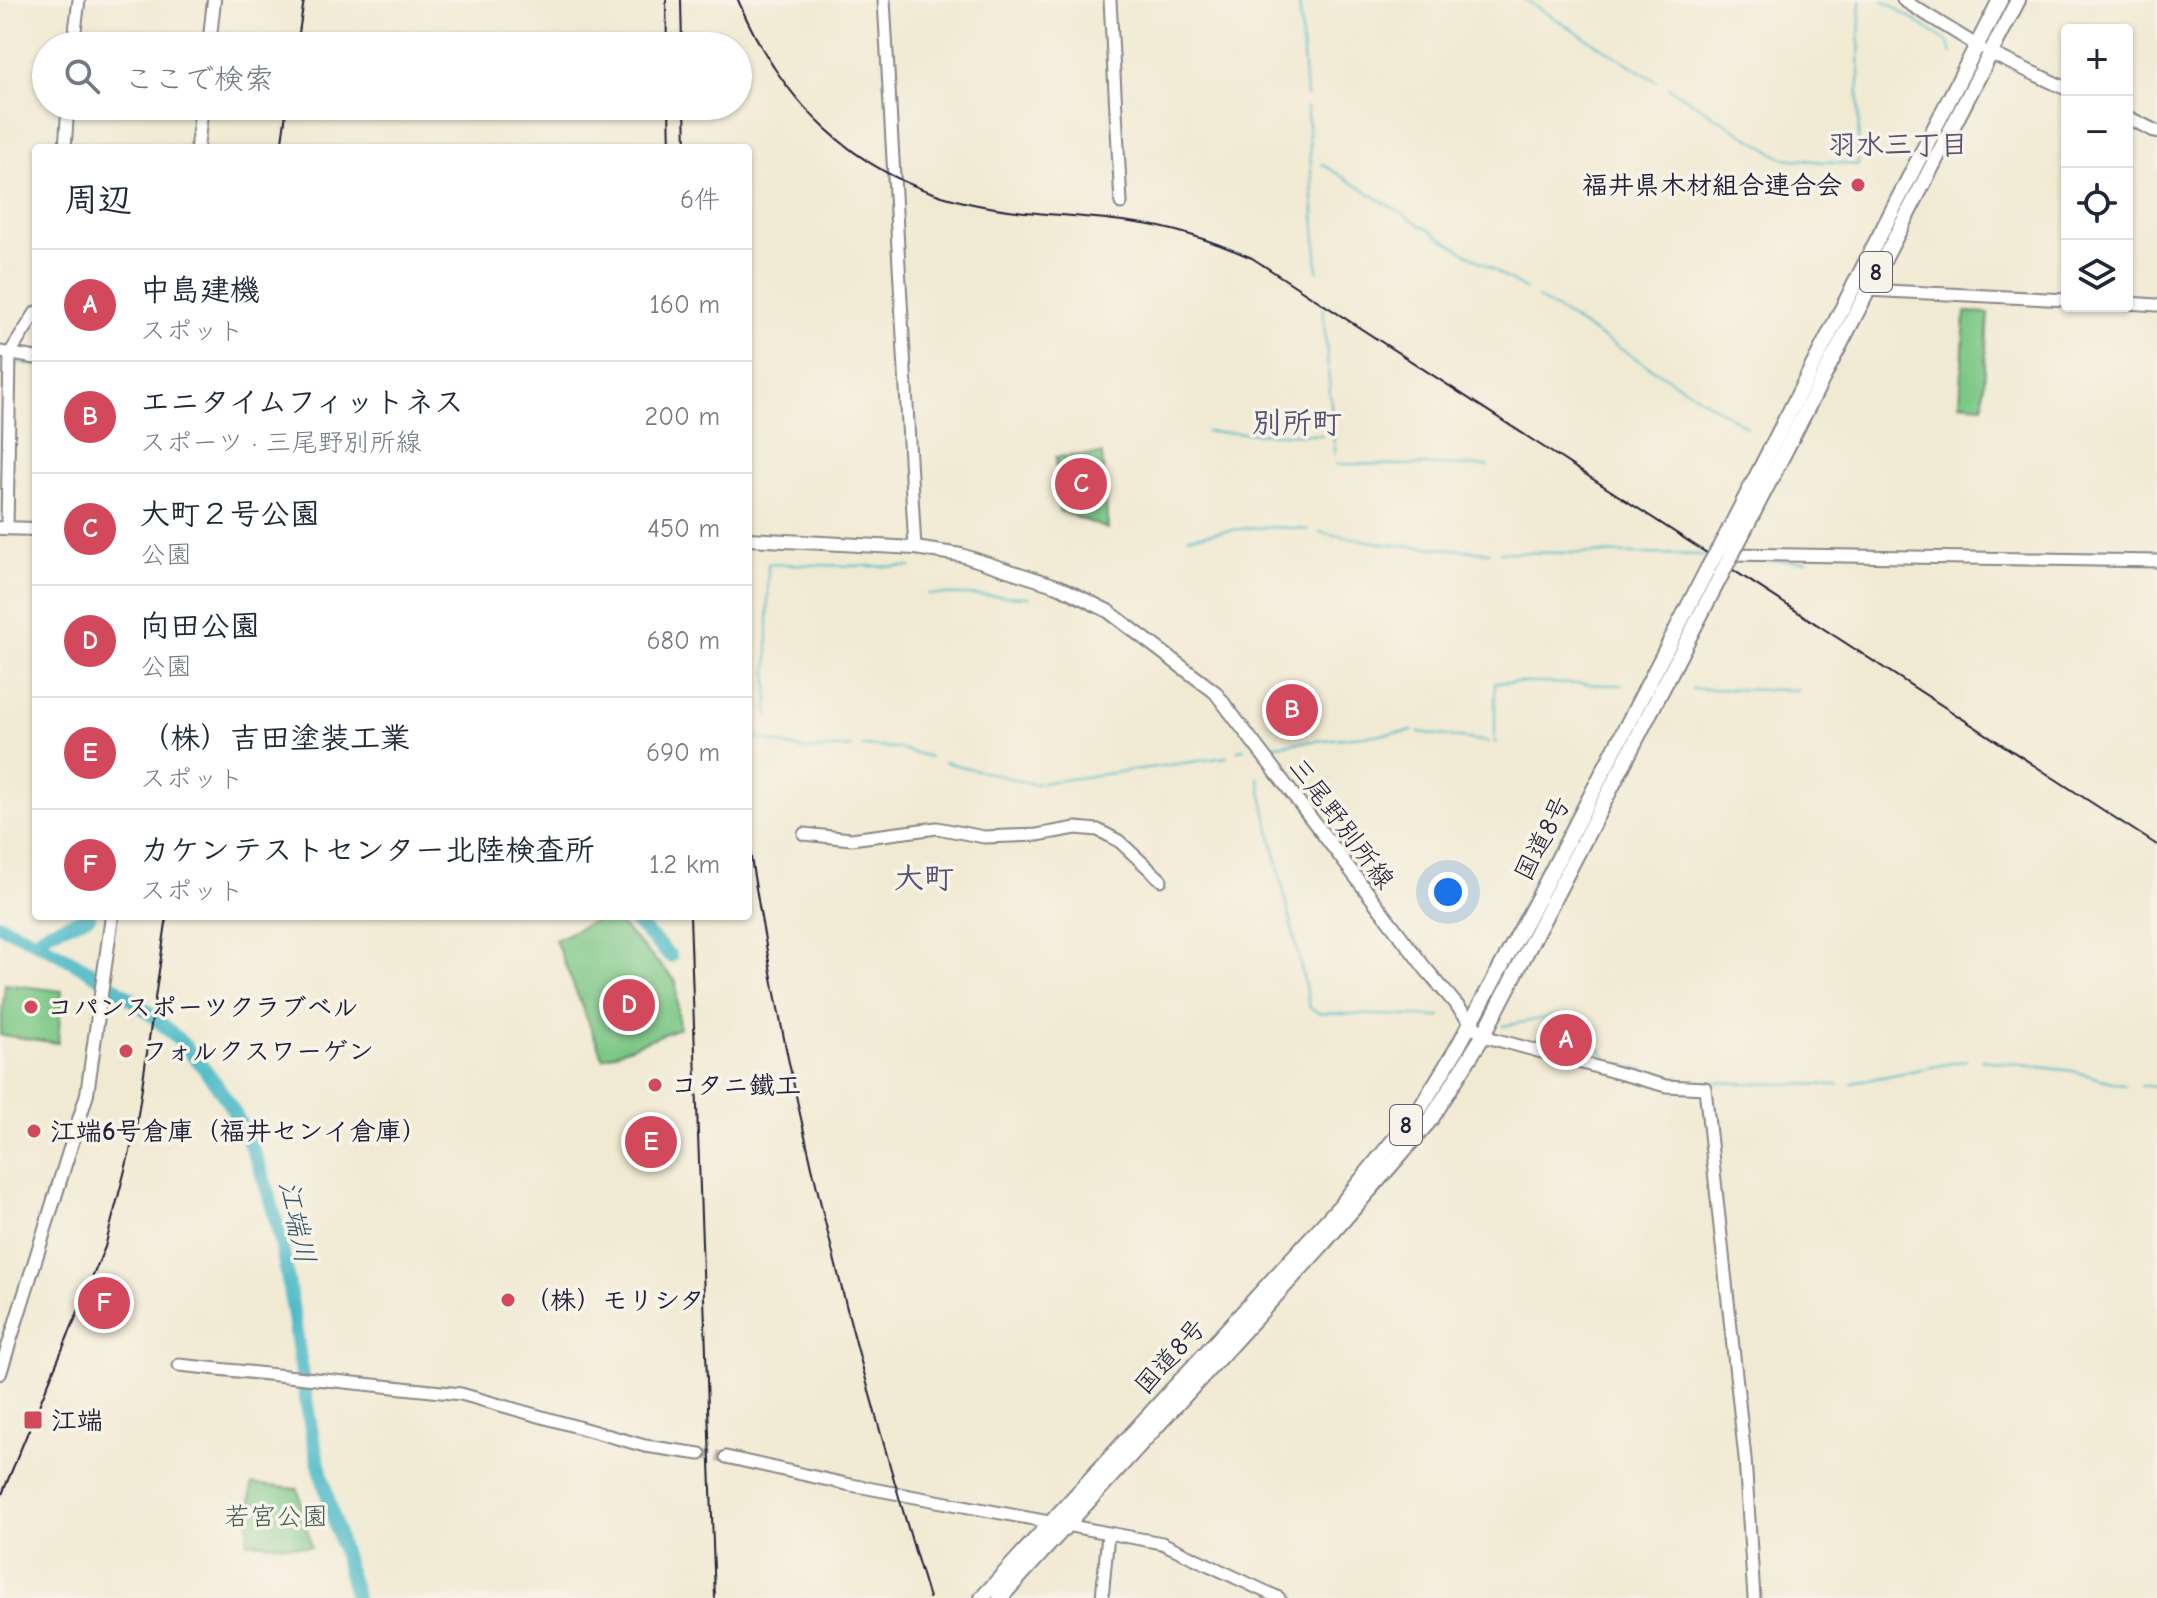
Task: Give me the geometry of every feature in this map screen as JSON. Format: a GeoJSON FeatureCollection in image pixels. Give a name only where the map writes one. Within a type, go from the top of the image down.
{"type":"FeatureCollection","features":[{"type":"Feature","properties":{"kind":"highway","name":"国道8号"},"geometry":{"type":"LineString","coordinates":[[1731,545],[2000,0]]}},
{"type":"Feature","properties":{"kind":"highway","name":"国道8号"},"geometry":{"type":"LineString","coordinates":[[982,1598],[1341,1205],[1421,1107],[1731,545],[2018,0]]}},
{"type":"Feature","properties":{"kind":"highway","name":"国道8号"},"geometry":{"type":"LineString","coordinates":[[1000,1598],[1431,1119],[1483,1036],[1714,571]]}},
{"type":"Feature","properties":{"kind":"main road"},"geometry":{"type":"LineString","coordinates":[[211,32],[214,0]]}},
{"type":"Feature","properties":{"kind":"main road"},"geometry":{"type":"LineString","coordinates":[[1990,53],[2061,86]]}},
{"type":"Feature","properties":{"kind":"main road"},"geometry":{"type":"LineString","coordinates":[[197,144],[200,120]]}},
{"type":"Feature","properties":{"kind":"main road"},"geometry":{"type":"LineString","coordinates":[[2133,120],[2157,132]]}},
{"type":"Feature","properties":{"kind":"main road"},"geometry":{"type":"LineString","coordinates":[[3,528],[32,529]]}},
{"type":"Feature","properties":{"kind":"main road","name":"三尾野別所線"},"geometry":{"type":"LineString","coordinates":[[752,539],[915,548],[961,555],[1060,587],[1108,611],[1215,692],[1425,968],[1454,1005],[1472,1019],[1483,1036]]}},
{"type":"Feature","properties":{"kind":"main road"},"geometry":{"type":"LineString","coordinates":[[0,1373],[87,1094],[111,920]]}},
{"type":"Feature","properties":{"kind":"street"},"geometry":{"type":"LineString","coordinates":[[75,32],[79,0]]}},
{"type":"Feature","properties":{"kind":"street"},"geometry":{"type":"LineString","coordinates":[[884,0],[915,548]]}},
{"type":"Feature","properties":{"kind":"street"},"geometry":{"type":"LineString","coordinates":[[1110,0],[1121,203]]}},
{"type":"Feature","properties":{"kind":"street"},"geometry":{"type":"LineString","coordinates":[[1903,0],[1990,53]]}},
{"type":"Feature","properties":{"kind":"street"},"geometry":{"type":"LineString","coordinates":[[65,144],[67,120]]}},
{"type":"Feature","properties":{"kind":"street"},"geometry":{"type":"LineString","coordinates":[[1867,290],[2061,300]]}},
{"type":"Feature","properties":{"kind":"street"},"geometry":{"type":"LineString","coordinates":[[2133,303],[2157,305]]}},
{"type":"Feature","properties":{"kind":"street"},"geometry":{"type":"LineString","coordinates":[[3,528],[5,353],[32,317]]}},
{"type":"Feature","properties":{"kind":"street"},"geometry":{"type":"LineString","coordinates":[[5,353],[32,357]]}},
{"type":"Feature","properties":{"kind":"street"},"geometry":{"type":"LineString","coordinates":[[1731,545],[2157,561]]}},
{"type":"Feature","properties":{"kind":"street"},"geometry":{"type":"LineString","coordinates":[[804,834],[851,839],[937,828],[984,837],[1037,835],[1076,828],[1098,830],[1119,841],[1161,880]]}},
{"type":"Feature","properties":{"kind":"street"},"geometry":{"type":"LineString","coordinates":[[1483,1036],[1666,1086],[1705,1088],[1745,1458],[1754,1598]]}},
{"type":"Feature","properties":{"kind":"street"},"geometry":{"type":"LineString","coordinates":[[179,1365],[461,1394],[645,1446],[700,1454]]}},
{"type":"Feature","properties":{"kind":"street"},"geometry":{"type":"LineString","coordinates":[[726,1457],[846,1484],[1052,1520],[1162,1543],[1279,1598]]}},
{"type":"Feature","properties":{"kind":"street"},"geometry":{"type":"LineString","coordinates":[[1102,1598],[1108,1534]]}},
{"type":"Feature","properties":{"kind":"green space"},"geometry":{"type":"Polygon","coordinates":[[[1965,312],[1988,313],[1983,405],[1960,403],[1965,312]]]}},
{"type":"Feature","properties":{"kind":"green space"},"geometry":{"type":"Polygon","coordinates":[[[1102,454],[1108,529],[1059,511],[1056,457],[1102,454]]]}},
{"type":"Feature","properties":{"kind":"green space"},"geometry":{"type":"Polygon","coordinates":[[[595,920],[616,920],[676,981],[679,1028],[603,1058],[555,940],[595,920]]]}},
{"type":"Feature","properties":{"kind":"green space","name":"コパンスポーツクラブベル"},"geometry":{"type":"Polygon","coordinates":[[[5,984],[62,991],[58,1043],[0,1035],[5,984]]]}},
{"type":"Feature","properties":{"kind":"green space","name":"若宮公園"},"geometry":{"type":"Polygon","coordinates":[[[252,1484],[298,1489],[311,1547],[247,1542],[252,1484]]]}},
{"type":"Feature","properties":{"kind":"waterway"},"geometry":{"type":"LineString","coordinates":[[1299,0],[1306,96]]}},
{"type":"Feature","properties":{"kind":"waterway"},"geometry":{"type":"LineString","coordinates":[[1525,0],[1656,81]]}},
{"type":"Feature","properties":{"kind":"waterway"},"geometry":{"type":"LineString","coordinates":[[1669,88],[1782,158],[1858,165],[1860,0]]}},
{"type":"Feature","properties":{"kind":"waterway"},"geometry":{"type":"LineString","coordinates":[[1883,0],[1948,42],[1952,53]]}},
{"type":"Feature","properties":{"kind":"waterway"},"geometry":{"type":"LineString","coordinates":[[1307,108],[1318,271]]}},
{"type":"Feature","properties":{"kind":"waterway"},"geometry":{"type":"LineString","coordinates":[[1322,164],[1526,290]]}},
{"type":"Feature","properties":{"kind":"waterway"},"geometry":{"type":"LineString","coordinates":[[1538,298],[1747,427]]}},
{"type":"Feature","properties":{"kind":"waterway"},"geometry":{"type":"LineString","coordinates":[[1323,307],[1335,454]]}},
{"type":"Feature","properties":{"kind":"waterway"},"geometry":{"type":"LineString","coordinates":[[17,362],[32,365]]}},
{"type":"Feature","properties":{"kind":"waterway"},"geometry":{"type":"LineString","coordinates":[[1206,432],[1322,435]]}},
{"type":"Feature","properties":{"kind":"waterway"},"geometry":{"type":"LineString","coordinates":[[1336,464],[1487,466]]}},
{"type":"Feature","properties":{"kind":"waterway"},"geometry":{"type":"LineString","coordinates":[[1189,537],[1263,527],[1308,530]]}},
{"type":"Feature","properties":{"kind":"waterway"},"geometry":{"type":"LineString","coordinates":[[1319,532],[1385,544],[1489,552]]}},
{"type":"Feature","properties":{"kind":"waterway"},"geometry":{"type":"LineString","coordinates":[[1500,552],[1707,555]]}},
{"type":"Feature","properties":{"kind":"waterway"},"geometry":{"type":"LineString","coordinates":[[1737,560],[1807,561]]}},
{"type":"Feature","properties":{"kind":"waterway"},"geometry":{"type":"LineString","coordinates":[[768,716],[768,564],[911,567]]}},
{"type":"Feature","properties":{"kind":"waterway"},"geometry":{"type":"LineString","coordinates":[[927,594],[1030,597]]}},
{"type":"Feature","properties":{"kind":"waterway"},"geometry":{"type":"LineString","coordinates":[[1495,743],[1495,682],[1622,685]]}},
{"type":"Feature","properties":{"kind":"waterway"},"geometry":{"type":"LineString","coordinates":[[1692,689],[1799,690]]}},
{"type":"Feature","properties":{"kind":"waterway"},"geometry":{"type":"LineString","coordinates":[[1274,745],[1413,731]]}},
{"type":"Feature","properties":{"kind":"waterway"},"geometry":{"type":"LineString","coordinates":[[1419,732],[1488,742]]}},
{"type":"Feature","properties":{"kind":"waterway"},"geometry":{"type":"LineString","coordinates":[[752,743],[759,736]]}},
{"type":"Feature","properties":{"kind":"waterway"},"geometry":{"type":"LineString","coordinates":[[761,739],[805,750],[851,747]]}},
{"type":"Feature","properties":{"kind":"waterway"},"geometry":{"type":"LineString","coordinates":[[862,746],[897,748],[930,757]]}},
{"type":"Feature","properties":{"kind":"waterway"},"geometry":{"type":"LineString","coordinates":[[1237,750],[1244,749]]}},
{"type":"Feature","properties":{"kind":"waterway"},"geometry":{"type":"LineString","coordinates":[[944,762],[1033,784],[1227,757]]}},
{"type":"Feature","properties":{"kind":"waterway"},"geometry":{"type":"LineString","coordinates":[[1258,777],[1310,1008],[1319,1013],[1440,1017]]}},
{"type":"Feature","properties":{"kind":"waterway"},"geometry":{"type":"LineString","coordinates":[[36,941],[50,931],[79,920]]}},
{"type":"Feature","properties":{"kind":"waterway"},"geometry":{"type":"LineString","coordinates":[[633,920],[670,956]]}},
{"type":"Feature","properties":{"kind":"waterway","name":"江端川"},"geometry":{"type":"LineString","coordinates":[[0,925],[89,971],[165,1026],[197,1059],[225,1097],[249,1140],[275,1218],[288,1277],[315,1449],[356,1598]]}},
{"type":"Feature","properties":{"kind":"waterway"},"geometry":{"type":"LineString","coordinates":[[1503,1026],[1561,1015],[1576,1019],[1610,1062],[1686,1081]]}},
{"type":"Feature","properties":{"kind":"waterway"},"geometry":{"type":"LineString","coordinates":[[1852,1083],[1967,1060]]}},
{"type":"Feature","properties":{"kind":"waterway"},"geometry":{"type":"LineString","coordinates":[[1981,1060],[2073,1071],[2126,1086]]}},
{"type":"Feature","properties":{"kind":"waterway"},"geometry":{"type":"LineString","coordinates":[[1696,1082],[1839,1085]]}},
{"type":"Feature","properties":{"kind":"waterway"},"geometry":{"type":"LineString","coordinates":[[2140,1086],[2157,1086]]}},
{"type":"Feature","properties":{"kind":"tunnel"},"geometry":{"type":"LineString","coordinates":[[700,1454],[726,1457]]}},
{"type":"Feature","properties":{"kind":"tram line"},"geometry":{"type":"LineString","coordinates":[[299,32],[304,0]]}},
{"type":"Feature","properties":{"kind":"tram line"},"geometry":{"type":"LineString","coordinates":[[282,144],[285,120]]}},
{"type":"Feature","properties":{"kind":"tram line"},"geometry":{"type":"LineString","coordinates":[[0,1499],[105,1247],[136,1128],[166,920]]}},
{"type":"Feature","properties":{"kind":"railway"},"geometry":{"type":"LineString","coordinates":[[666,0],[667,32]]}},
{"type":"Feature","properties":{"kind":"railway"},"geometry":{"type":"LineString","coordinates":[[681,0],[682,32]]}},
{"type":"Feature","properties":{"kind":"railway"},"geometry":{"type":"LineString","coordinates":[[738,0],[755,36],[798,100],[824,128],[853,152],[886,172],[921,189],[960,201],[1002,209],[1162,227],[1252,258],[2157,845]]}},
{"type":"Feature","properties":{"kind":"railway"},"geometry":{"type":"LineString","coordinates":[[669,120],[670,144]]}},
{"type":"Feature","properties":{"kind":"railway"},"geometry":{"type":"LineString","coordinates":[[685,120],[686,144]]}},
{"type":"Feature","properties":{"kind":"railway"},"geometry":{"type":"LineString","coordinates":[[752,863],[782,1031],[825,1222],[874,1410],[929,1598]]}},
{"type":"Feature","properties":{"kind":"railway"},"geometry":{"type":"LineString","coordinates":[[690,920],[715,1598]]}},
{"type":"Feature","properties":{"kind":"place","name":"福井県木材組合連合会"},"geometry":{"type":"Point","coordinates":[1858,185]}},
{"type":"Feature","properties":{"kind":"place","name":"大町２号公園"},"geometry":{"type":"Point","coordinates":[1081,484]}},
{"type":"Feature","properties":{"kind":"place","name":"エニタイムフィットネス"},"geometry":{"type":"Point","coordinates":[1292,710]}},
{"type":"Feature","properties":{"kind":"place","name":"向田公園"},"geometry":{"type":"Point","coordinates":[629,1005]}},
{"type":"Feature","properties":{"kind":"place","name":"コパンスポーツクラブベル"},"geometry":{"type":"Point","coordinates":[31,1007]}},
{"type":"Feature","properties":{"kind":"place","name":"中島建機"},"geometry":{"type":"Point","coordinates":[1566,1040]}},
{"type":"Feature","properties":{"kind":"place","name":"フォルクスワーゲン"},"geometry":{"type":"Point","coordinates":[126,1051]}},
{"type":"Feature","properties":{"kind":"place","name":"コタニ鐵工"},"geometry":{"type":"Point","coordinates":[655,1085]}},
{"type":"Feature","properties":{"kind":"place","name":"江端6号倉庫（福井センイ倉庫）"},"geometry":{"type":"Point","coordinates":[34,1131]}},
{"type":"Feature","properties":{"kind":"place","name":"（株）吉田塗装工業"},"geometry":{"type":"Point","coordinates":[651,1142]}},
{"type":"Feature","properties":{"kind":"place","name":"（株）モリシタ"},"geometry":{"type":"Point","coordinates":[508,1300]}},
{"type":"Feature","properties":{"kind":"place","name":"カケンテストセンター北陸検査所"},"geometry":{"type":"Point","coordinates":[104,1303]}},
{"type":"Feature","properties":{"kind":"place","name":"江端"},"geometry":{"type":"Point","coordinates":[33,1420]}},
{"type":"Feature","properties":{"kind":"district","name":"羽水三丁目"},"geometry":{"type":"Point","coordinates":[1898,144]}},
{"type":"Feature","properties":{"kind":"district","name":"別所町"},"geometry":{"type":"Point","coordinates":[1297,423]}},
{"type":"Feature","properties":{"kind":"district","name":"大町"},"geometry":{"type":"Point","coordinates":[924,878]}}]}
